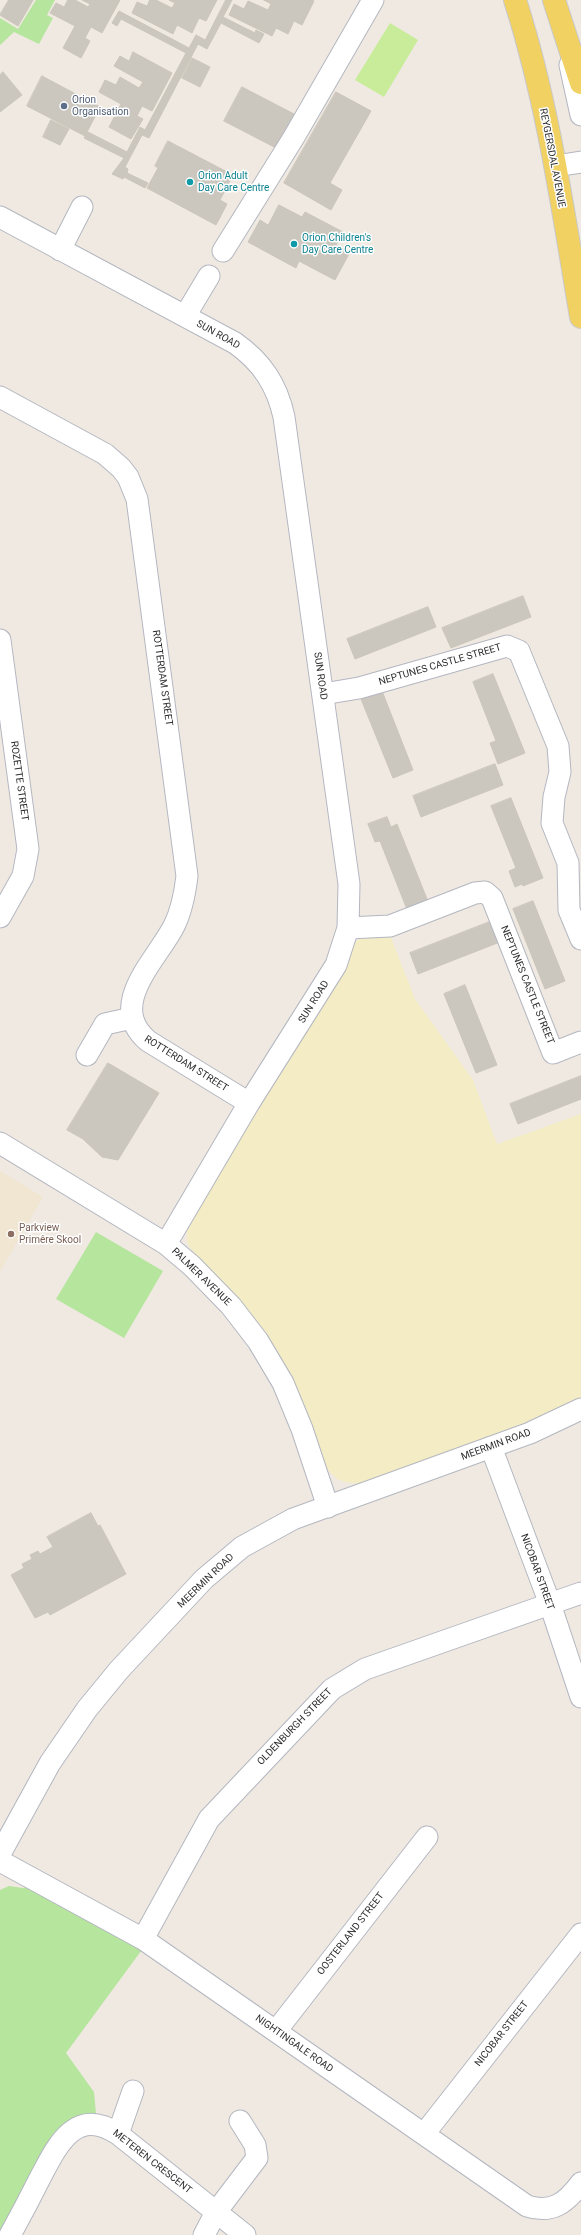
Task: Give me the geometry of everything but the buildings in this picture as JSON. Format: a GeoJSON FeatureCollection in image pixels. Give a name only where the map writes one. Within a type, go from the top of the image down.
{"type":"FeatureCollection","features":[{"type":"Feature","properties":{"kind":"main road","name":"REYGERSDAL AVENUE"},"geometry":{"type":"LineString","coordinates":[[516,0],[565,158],[581,317]]}},
{"type":"Feature","properties":{"kind":"main road"},"geometry":{"type":"LineString","coordinates":[[555,4],[581,83]]}},
{"type":"Feature","properties":{"kind":"street"},"geometry":{"type":"LineString","coordinates":[[223,251],[294,137],[373,0]]}},
{"type":"Feature","properties":{"kind":"street"},"geometry":{"type":"LineString","coordinates":[[555,4],[581,115]]}},
{"type":"Feature","properties":{"kind":"street"},"geometry":{"type":"LineString","coordinates":[[565,158],[581,270]]}},
{"type":"Feature","properties":{"kind":"street"},"geometry":{"type":"LineString","coordinates":[[60,250],[82,207]]}},
{"type":"Feature","properties":{"kind":"street","name":"SUN ROAD"},"geometry":{"type":"LineString","coordinates":[[0,218],[185,316],[246,351],[266,372],[278,392],[284,417],[349,884],[348,928],[336,965],[249,1103],[166,1244]]}},
{"type":"Feature","properties":{"kind":"street"},"geometry":{"type":"LineString","coordinates":[[185,316],[209,276]]}},
{"type":"Feature","properties":{"kind":"street","name":"ROTTERDAM STREET"},"geometry":{"type":"LineString","coordinates":[[0,397],[105,454],[117,464],[128,477],[137,499],[187,876],[186,892],[179,916],[133,995],[130,1011],[135,1027],[148,1041],[249,1103]]}},
{"type":"Feature","properties":{"kind":"street","name":"ROZETTE STREET"},"geometry":{"type":"LineString","coordinates":[[0,640],[28,849],[23,876],[0,917]]}},
{"type":"Feature","properties":{"kind":"street","name":"NEPTUNES CASTLE STREET"},"geometry":{"type":"LineString","coordinates":[[322,694],[359,688],[507,646],[519,651],[558,746],[560,772],[554,797],[552,823],[568,863],[569,910],[581,939]]}},
{"type":"Feature","properties":{"kind":"street","name":"NEPTUNES CASTLE STREET"},"geometry":{"type":"LineString","coordinates":[[348,928],[390,926],[475,893],[485,892],[492,898],[554,1053],[581,1042]]}},
{"type":"Feature","properties":{"kind":"street"},"geometry":{"type":"LineString","coordinates":[[86,1055],[105,1024],[132,1018]]}},
{"type":"Feature","properties":{"kind":"street","name":"PALMER AVENUE"},"geometry":{"type":"LineString","coordinates":[[0,1144],[166,1244],[218,1291],[244,1321],[268,1356],[293,1406],[328,1506]]}},
{"type":"Feature","properties":{"kind":"street","name":"MEERMIN ROAD"},"geometry":{"type":"LineString","coordinates":[[0,1854],[50,1763],[87,1709],[119,1670],[204,1579],[222,1562],[258,1537],[293,1519],[530,1433],[581,1409]]}},
{"type":"Feature","properties":{"kind":"street","name":"NICOBAR STREET"},"geometry":{"type":"LineString","coordinates":[[491,1447],[550,1604],[581,1697]]}},
{"type":"Feature","properties":{"kind":"street"},"geometry":{"type":"LineString","coordinates":[[550,1604],[581,1593]]}},
{"type":"Feature","properties":{"kind":"street","name":"OLDENBURGH STREET"},"geometry":{"type":"LineString","coordinates":[[143,1939],[209,1819],[332,1689],[366,1670],[550,1604]]}},
{"type":"Feature","properties":{"kind":"street","name":"OOSTERLAND STREET"},"geometry":{"type":"LineString","coordinates":[[276,2031],[427,1837]]}},
{"type":"Feature","properties":{"kind":"street","name":"NIGHTINGALE ROAD"},"geometry":{"type":"LineString","coordinates":[[0,1861],[143,1939],[521,2202],[534,2208],[548,2209],[565,2202],[581,2184]]}},
{"type":"Feature","properties":{"kind":"street","name":"NICOBAR STREET"},"geometry":{"type":"LineString","coordinates":[[424,2134],[581,1934]]}},
{"type":"Feature","properties":{"kind":"street"},"geometry":{"type":"LineString","coordinates":[[118,2134],[133,2091]]}},
{"type":"Feature","properties":{"kind":"street"},"geometry":{"type":"LineString","coordinates":[[204,2235],[216,2212],[257,2158],[255,2145],[240,2120]]}},
{"type":"Feature","properties":{"kind":"street","name":"METEREN CRESCENT"},"geometry":{"type":"LineString","coordinates":[[10,2235],[63,2138],[78,2128],[94,2125],[110,2129],[118,2134],[245,2235]]}},
{"type":"Feature","properties":{"kind":"shaded area","name":"Parkview Primêre Skool"},"geometry":{"type":"Polygon","coordinates":[[[0,1171],[43,1197],[0,1272],[0,1171]]]}},
{"type":"Feature","properties":{"kind":"green space"},"geometry":{"type":"Polygon","coordinates":[[[36,0],[55,0],[47,15],[53,18],[39,44],[14,32],[0,45],[0,18],[18,29],[36,0]]]}},
{"type":"Feature","properties":{"kind":"green space"},"geometry":{"type":"Polygon","coordinates":[[[390,23],[418,40],[384,97],[355,80],[390,23]]]}},
{"type":"Feature","properties":{"kind":"green space"},"geometry":{"type":"Polygon","coordinates":[[[96,1232],[163,1271],[124,1338],[56,1299],[96,1232]]]}},
{"type":"Feature","properties":{"kind":"green space"},"geometry":{"type":"Polygon","coordinates":[[[9,1886],[23,1888],[28,1886],[144,1947],[66,2053],[94,2092],[96,2114],[69,2120],[54,2133],[0,2235],[0,1890],[9,1886]]]}},
{"type":"Feature","properties":{"kind":"sand"},"geometry":{"type":"Polygon","coordinates":[[[390,935],[415,999],[473,1080],[497,1144],[581,1114],[581,1398],[553,1412],[361,1484],[345,1482],[337,1479],[327,1469],[304,1406],[292,1379],[238,1299],[190,1248],[187,1241],[187,1226],[353,944],[362,937],[390,935]]]}},
{"type":"Feature","properties":{"kind":"place","name":"Orion Organisation"},"geometry":{"type":"Point","coordinates":[64,106]}},
{"type":"Feature","properties":{"kind":"place","name":"Orion Adult Day Care Centre"},"geometry":{"type":"Point","coordinates":[190,182]}},
{"type":"Feature","properties":{"kind":"place","name":"Orion Children's Day Care Centre"},"geometry":{"type":"Point","coordinates":[294,244]}},
{"type":"Feature","properties":{"kind":"place","name":"Parkview Primêre Skool"},"geometry":{"type":"Point","coordinates":[11,1234]}}]}
